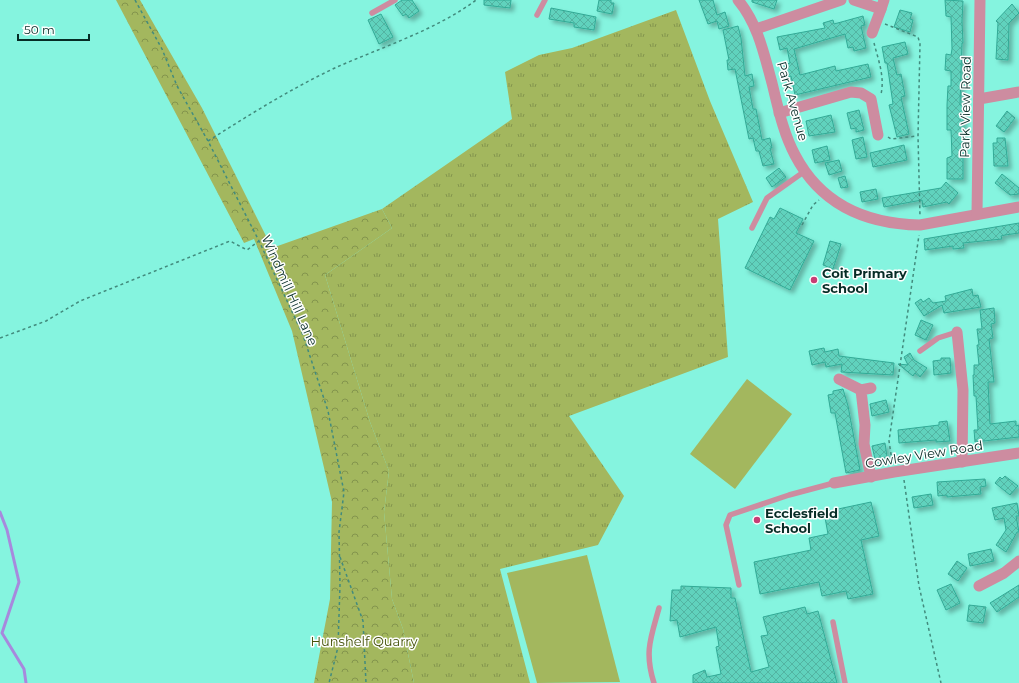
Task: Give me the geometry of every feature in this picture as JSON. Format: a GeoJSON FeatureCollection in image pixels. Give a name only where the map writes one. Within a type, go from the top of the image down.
{"type":"FeatureCollection","features":[{"type":"Feature","properties":{"kind":"street","name":"Park Avenue"},"geometry":{"type":"LineString","coordinates":[[738,0],[756,29],[779,113],[795,155],[804,171],[825,194],[860,216],[889,223],[920,226],[1019,207]]}},
{"type":"Feature","properties":{"kind":"street"},"geometry":{"type":"LineString","coordinates":[[756,29],[841,0]]}},
{"type":"Feature","properties":{"kind":"street"},"geometry":{"type":"LineString","coordinates":[[854,0],[882,4],[878,22],[872,33]]}},
{"type":"Feature","properties":{"kind":"street","name":"Park View Road"},"geometry":{"type":"LineString","coordinates":[[978,214],[980,0]]}},
{"type":"Feature","properties":{"kind":"street"},"geometry":{"type":"LineString","coordinates":[[779,113],[851,92],[861,94],[871,100],[878,135]]}},
{"type":"Feature","properties":{"kind":"street"},"geometry":{"type":"LineString","coordinates":[[979,99],[1019,92]]}},
{"type":"Feature","properties":{"kind":"street"},"geometry":{"type":"LineString","coordinates":[[957,332],[963,390],[962,462]]}},
{"type":"Feature","properties":{"kind":"street"},"geometry":{"type":"LineString","coordinates":[[839,379],[866,389],[864,444],[871,476]]}},
{"type":"Feature","properties":{"kind":"street","name":"Cowley View Road"},"geometry":{"type":"LineString","coordinates":[[834,483],[1019,453]]}},
{"type":"Feature","properties":{"kind":"street"},"geometry":{"type":"LineString","coordinates":[[979,586],[1004,573],[1019,561]]}},
{"type":"Feature","properties":{"kind":"lane"},"geometry":{"type":"LineString","coordinates":[[372,13],[395,0]]}},
{"type":"Feature","properties":{"kind":"lane"},"geometry":{"type":"LineString","coordinates":[[537,15],[545,0]]}},
{"type":"Feature","properties":{"kind":"lane"},"geometry":{"type":"LineString","coordinates":[[752,228],[767,198],[804,171]]}},
{"type":"Feature","properties":{"kind":"lane"},"geometry":{"type":"LineString","coordinates":[[920,351],[938,338],[957,332]]}},
{"type":"Feature","properties":{"kind":"lane"},"geometry":{"type":"LineString","coordinates":[[739,585],[726,525],[730,515],[789,495],[834,483]]}},
{"type":"Feature","properties":{"kind":"lane"},"geometry":{"type":"LineString","coordinates":[[654,683],[648,655],[649,643],[659,608]]}},
{"type":"Feature","properties":{"kind":"lane"},"geometry":{"type":"LineString","coordinates":[[833,622],[845,683]]}},
{"type":"Feature","properties":{"kind":"path","name":"Windmill Hill Lane"},"geometry":{"type":"LineString","coordinates":[[135,0],[162,50],[177,86],[208,141],[259,241],[303,336],[328,411],[344,492],[339,532],[338,647],[329,683]]}},
{"type":"Feature","properties":{"kind":"path"},"geometry":{"type":"LineString","coordinates":[[208,141],[302,85],[442,20],[476,0]]}},
{"type":"Feature","properties":{"kind":"path"},"geometry":{"type":"LineString","coordinates":[[878,22],[918,37],[920,44],[918,136],[920,226],[889,441],[898,472],[919,586],[941,683]]}},
{"type":"Feature","properties":{"kind":"path"},"geometry":{"type":"LineString","coordinates":[[871,100],[880,95],[883,87],[872,33]]}},
{"type":"Feature","properties":{"kind":"path"},"geometry":{"type":"LineString","coordinates":[[878,135],[891,139],[918,136]]}},
{"type":"Feature","properties":{"kind":"path"},"geometry":{"type":"LineString","coordinates":[[802,224],[813,205],[825,194]]}},
{"type":"Feature","properties":{"kind":"path"},"geometry":{"type":"LineString","coordinates":[[0,338],[46,322],[80,301],[230,241],[247,250],[259,241]]}},
{"type":"Feature","properties":{"kind":"path"},"geometry":{"type":"LineString","coordinates":[[340,555],[363,621],[366,683]]}},
{"type":"Feature","properties":{"kind":"green space","name":"Hunshelf Quarry"},"geometry":{"type":"Polygon","coordinates":[[[116,0],[140,0],[202,108],[272,248],[382,209],[392,228],[325,275],[370,422],[389,471],[384,512],[392,599],[403,629],[414,683],[314,683],[330,599],[332,502],[292,331],[254,239],[244,243],[116,0]]]}},
{"type":"Feature","properties":{"kind":"green space"},"geometry":{"type":"Polygon","coordinates":[[[676,10],[710,101],[753,202],[718,219],[728,357],[569,416],[624,496],[598,545],[500,569],[530,683],[414,683],[403,629],[392,599],[384,512],[389,471],[370,422],[325,275],[392,228],[382,209],[512,119],[505,72],[539,55],[572,48],[676,10]]]}},
{"type":"Feature","properties":{"kind":"green space"},"geometry":{"type":"Polygon","coordinates":[[[747,379],[792,414],[735,489],[690,454],[747,379]]]}},
{"type":"Feature","properties":{"kind":"green space"},"geometry":{"type":"Polygon","coordinates":[[[587,555],[620,682],[537,683],[507,573],[587,555]]]}},
{"type":"Feature","properties":{"kind":"building"},"geometry":{"type":"Polygon","coordinates":[[[402,0],[412,0],[419,11],[409,18],[406,14],[403,16],[395,5],[402,0]]]}},
{"type":"Feature","properties":{"kind":"building"},"geometry":{"type":"Polygon","coordinates":[[[484,0],[511,0],[510,8],[484,5],[484,0]]]}},
{"type":"Feature","properties":{"kind":"building"},"geometry":{"type":"Polygon","coordinates":[[[599,0],[611,0],[611,3],[614,3],[612,14],[597,11],[599,0]]]}},
{"type":"Feature","properties":{"kind":"building"},"geometry":{"type":"Polygon","coordinates":[[[699,0],[713,0],[717,15],[725,12],[729,26],[719,29],[717,21],[708,24],[699,0]]]}},
{"type":"Feature","properties":{"kind":"building"},"geometry":{"type":"Polygon","coordinates":[[[752,0],[777,0],[774,9],[752,2],[752,0]]]}},
{"type":"Feature","properties":{"kind":"building"},"geometry":{"type":"Polygon","coordinates":[[[945,0],[963,1],[963,43],[960,105],[963,105],[963,179],[947,179],[947,158],[952,156],[951,130],[947,130],[948,86],[951,86],[951,71],[945,70],[946,54],[951,55],[952,49],[951,17],[946,16],[945,0]]]}},
{"type":"Feature","properties":{"kind":"building"},"geometry":{"type":"Polygon","coordinates":[[[1012,4],[1019,13],[1009,23],[1008,60],[996,59],[998,23],[996,21],[1012,4]]]}},
{"type":"Feature","properties":{"kind":"building"},"geometry":{"type":"Polygon","coordinates":[[[551,8],[596,17],[594,30],[574,27],[574,23],[549,19],[551,8]]]}},
{"type":"Feature","properties":{"kind":"building"},"geometry":{"type":"Polygon","coordinates":[[[900,10],[912,13],[910,19],[913,20],[910,32],[894,27],[900,10]]]}},
{"type":"Feature","properties":{"kind":"building"},"geometry":{"type":"Polygon","coordinates":[[[381,14],[393,37],[379,44],[368,20],[381,14]]]}},
{"type":"Feature","properties":{"kind":"building"},"geometry":{"type":"Polygon","coordinates":[[[863,16],[865,25],[861,26],[866,48],[854,51],[853,47],[848,48],[845,34],[794,49],[800,75],[835,66],[836,71],[868,64],[871,77],[795,95],[791,76],[787,77],[784,65],[790,63],[787,48],[780,50],[777,37],[825,28],[823,23],[833,20],[834,24],[863,16]]]}},
{"type":"Feature","properties":{"kind":"building"},"geometry":{"type":"Polygon","coordinates":[[[738,26],[741,38],[745,76],[752,74],[754,86],[749,87],[753,109],[756,109],[762,140],[770,138],[772,148],[770,148],[774,164],[763,166],[759,151],[756,151],[753,138],[749,139],[735,69],[728,70],[727,60],[729,60],[723,30],[738,26]]]}},
{"type":"Feature","properties":{"kind":"building"},"geometry":{"type":"Polygon","coordinates":[[[905,42],[908,54],[893,58],[897,75],[901,74],[905,96],[901,97],[909,134],[897,137],[889,105],[893,104],[887,63],[885,63],[882,47],[905,42]]]}},
{"type":"Feature","properties":{"kind":"building"},"geometry":{"type":"Polygon","coordinates":[[[859,110],[864,130],[856,132],[856,128],[851,129],[847,113],[859,110]]]}},
{"type":"Feature","properties":{"kind":"building"},"geometry":{"type":"Polygon","coordinates":[[[1007,111],[1015,118],[1004,132],[996,126],[1007,111]]]}},
{"type":"Feature","properties":{"kind":"building"},"geometry":{"type":"Polygon","coordinates":[[[831,115],[835,132],[809,136],[806,121],[831,115]]]}},
{"type":"Feature","properties":{"kind":"building"},"geometry":{"type":"Polygon","coordinates":[[[863,137],[867,157],[856,159],[852,140],[863,137]]]}},
{"type":"Feature","properties":{"kind":"building"},"geometry":{"type":"Polygon","coordinates":[[[997,138],[1005,138],[1008,166],[994,166],[993,143],[997,143],[997,138]]]}},
{"type":"Feature","properties":{"kind":"building"},"geometry":{"type":"Polygon","coordinates":[[[904,145],[907,160],[873,167],[870,153],[904,145]]]}},
{"type":"Feature","properties":{"kind":"building"},"geometry":{"type":"Polygon","coordinates":[[[827,146],[830,160],[815,163],[812,150],[827,146]]]}},
{"type":"Feature","properties":{"kind":"building"},"geometry":{"type":"Polygon","coordinates":[[[839,160],[842,171],[829,175],[825,163],[839,160]]]}},
{"type":"Feature","properties":{"kind":"building"},"geometry":{"type":"Polygon","coordinates":[[[779,168],[786,177],[772,187],[766,178],[779,168]]]}},
{"type":"Feature","properties":{"kind":"building"},"geometry":{"type":"Polygon","coordinates":[[[1002,174],[1019,188],[1019,194],[1010,195],[995,183],[1002,174]]]}},
{"type":"Feature","properties":{"kind":"building"},"geometry":{"type":"Polygon","coordinates":[[[845,176],[848,187],[841,188],[838,178],[845,176]]]}},
{"type":"Feature","properties":{"kind":"building"},"geometry":{"type":"Polygon","coordinates":[[[946,182],[958,193],[949,204],[947,202],[923,207],[922,200],[884,207],[882,198],[941,188],[946,182]]]}},
{"type":"Feature","properties":{"kind":"building"},"geometry":{"type":"Polygon","coordinates":[[[876,189],[878,199],[862,202],[860,192],[876,189]]]}},
{"type":"Feature","properties":{"kind":"building"},"geometry":{"type":"Polygon","coordinates":[[[780,208],[803,219],[796,233],[814,241],[790,290],[745,268],[770,217],[774,219],[780,208]]]}},
{"type":"Feature","properties":{"kind":"building"},"geometry":{"type":"Polygon","coordinates":[[[1019,223],[1019,233],[1001,236],[1002,239],[963,243],[964,248],[953,249],[953,246],[925,250],[924,239],[1019,223]]]}},
{"type":"Feature","properties":{"kind":"building"},"geometry":{"type":"Polygon","coordinates":[[[830,241],[841,244],[833,269],[823,265],[830,241]]]}},
{"type":"Feature","properties":{"kind":"building"},"geometry":{"type":"Polygon","coordinates":[[[972,289],[973,296],[978,295],[981,307],[944,313],[942,305],[924,316],[915,303],[921,299],[923,302],[929,298],[933,303],[946,301],[945,296],[972,289]]]}},
{"type":"Feature","properties":{"kind":"building"},"geometry":{"type":"Polygon","coordinates":[[[994,308],[995,323],[991,324],[993,338],[989,339],[994,382],[988,382],[990,424],[1016,421],[1016,426],[1019,425],[1019,437],[975,442],[974,430],[978,430],[973,375],[974,365],[979,365],[977,329],[982,329],[980,310],[994,308]]]}},
{"type":"Feature","properties":{"kind":"building"},"geometry":{"type":"Polygon","coordinates":[[[921,320],[933,325],[926,340],[915,335],[921,320]]]}},
{"type":"Feature","properties":{"kind":"building"},"geometry":{"type":"Polygon","coordinates":[[[824,348],[825,352],[838,349],[839,356],[894,363],[893,375],[841,372],[842,364],[826,367],[825,362],[812,365],[809,351],[824,348]]]}},
{"type":"Feature","properties":{"kind":"building"},"geometry":{"type":"Polygon","coordinates":[[[910,353],[914,360],[927,368],[920,377],[915,373],[913,376],[898,364],[908,365],[904,357],[910,353]]]}},
{"type":"Feature","properties":{"kind":"building"},"geometry":{"type":"Polygon","coordinates":[[[941,358],[950,358],[951,373],[934,375],[933,361],[941,360],[941,358]]]}},
{"type":"Feature","properties":{"kind":"building"},"geometry":{"type":"Polygon","coordinates":[[[843,389],[848,406],[860,470],[846,473],[835,413],[831,413],[828,395],[833,394],[833,391],[843,389]]]}},
{"type":"Feature","properties":{"kind":"building"},"geometry":{"type":"Polygon","coordinates":[[[886,400],[889,412],[872,416],[870,404],[886,400]]]}},
{"type":"Feature","properties":{"kind":"building"},"geometry":{"type":"Polygon","coordinates":[[[947,421],[950,441],[936,442],[936,440],[899,443],[898,430],[939,425],[939,422],[947,421]]]}},
{"type":"Feature","properties":{"kind":"building"},"geometry":{"type":"Polygon","coordinates":[[[885,443],[887,457],[875,459],[872,446],[885,443]]]}},
{"type":"Feature","properties":{"kind":"building"},"geometry":{"type":"Polygon","coordinates":[[[1005,476],[1018,486],[1010,495],[995,483],[1000,477],[1002,479],[1005,476]]]}},
{"type":"Feature","properties":{"kind":"building"},"geometry":{"type":"Polygon","coordinates":[[[985,479],[986,486],[980,487],[981,494],[947,497],[947,495],[938,496],[937,482],[985,479]]]}},
{"type":"Feature","properties":{"kind":"building"},"geometry":{"type":"Polygon","coordinates":[[[931,494],[933,505],[914,508],[912,497],[931,494]]]}},
{"type":"Feature","properties":{"kind":"building"},"geometry":{"type":"Polygon","coordinates":[[[871,502],[879,536],[861,540],[873,594],[848,599],[846,591],[822,596],[819,582],[760,594],[754,562],[811,550],[809,538],[828,534],[824,512],[871,502]]]}},
{"type":"Feature","properties":{"kind":"building"},"geometry":{"type":"Polygon","coordinates":[[[1017,503],[1019,516],[1016,516],[1019,532],[1017,532],[1006,552],[996,545],[1006,530],[1004,518],[995,520],[992,508],[1017,503]]]}},
{"type":"Feature","properties":{"kind":"building"},"geometry":{"type":"Polygon","coordinates":[[[991,549],[994,561],[970,566],[968,554],[991,549]]]}},
{"type":"Feature","properties":{"kind":"building"},"geometry":{"type":"Polygon","coordinates":[[[957,561],[967,568],[958,581],[948,574],[957,561]]]}},
{"type":"Feature","properties":{"kind":"building"},"geometry":{"type":"Polygon","coordinates":[[[951,584],[960,603],[946,610],[937,590],[951,584]]]}},
{"type":"Feature","properties":{"kind":"building"},"geometry":{"type":"Polygon","coordinates":[[[1019,585],[1019,597],[997,612],[990,603],[1019,585]]]}},
{"type":"Feature","properties":{"kind":"building"},"geometry":{"type":"Polygon","coordinates":[[[681,586],[731,588],[731,598],[735,598],[751,672],[769,667],[761,636],[768,635],[763,617],[805,607],[807,614],[818,611],[837,683],[693,683],[693,675],[705,670],[707,677],[721,674],[716,647],[719,646],[716,627],[680,637],[677,620],[670,621],[672,590],[681,590],[681,586]]]}},
{"type":"Feature","properties":{"kind":"building"},"geometry":{"type":"Polygon","coordinates":[[[969,605],[986,607],[983,623],[967,621],[969,605]]]}},
{"type":"Feature","properties":{"kind":"waterway"},"geometry":{"type":"LineString","coordinates":[[0,512],[7,530],[19,582],[2,633],[24,669],[26,683]]}},
{"type":"Feature","properties":{"kind":"place","name":"Coit Primary School"},"geometry":{"type":"Point","coordinates":[814,280]}},
{"type":"Feature","properties":{"kind":"place","name":"Ecclesfield School"},"geometry":{"type":"Point","coordinates":[757,520]}}]}
